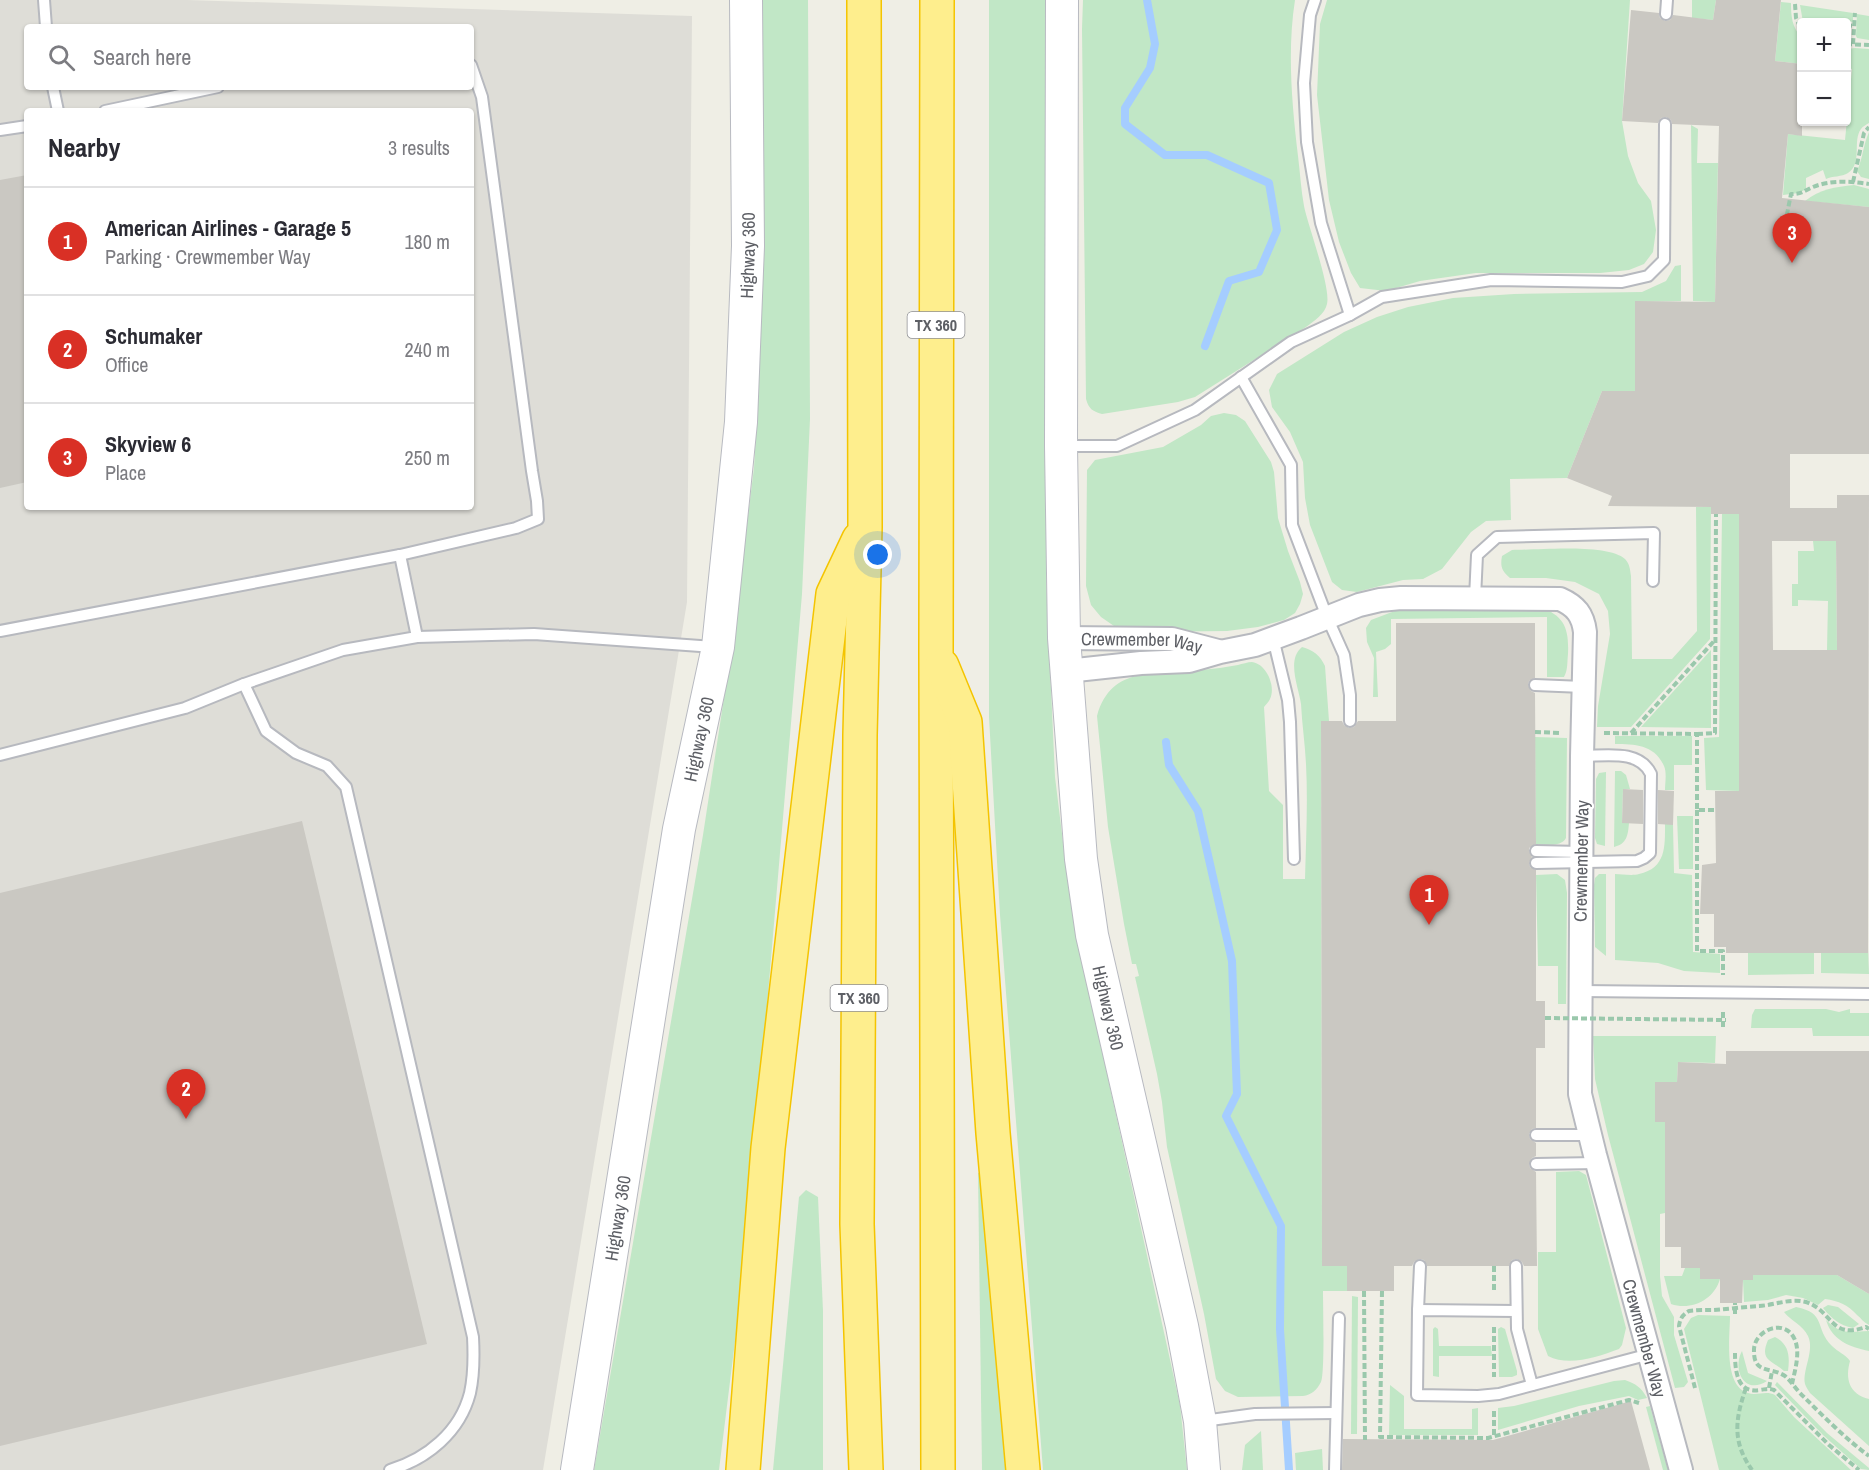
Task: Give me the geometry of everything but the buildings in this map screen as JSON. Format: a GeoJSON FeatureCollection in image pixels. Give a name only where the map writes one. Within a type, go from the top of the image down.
{"type":"FeatureCollection","features":[{"type":"Feature","properties":{"kind":"highway","name":"TX 360"},"geometry":{"type":"LineString","coordinates":[[864,0],[865,527],[860,747],[857,1224],[866,1470]]}},
{"type":"Feature","properties":{"kind":"highway","name":"TX 360"},"geometry":{"type":"LineString","coordinates":[[937,0],[938,1470]]}},
{"type":"Feature","properties":{"kind":"highway"},"geometry":{"type":"LineString","coordinates":[[743,1470],[768,1148],[833,594],[865,527]]}},
{"type":"Feature","properties":{"kind":"highway"},"geometry":{"type":"LineString","coordinates":[[936,651],[965,722],[993,1133],[1023,1470]]}},
{"type":"Feature","properties":{"kind":"main road","name":"Highway 360"},"geometry":{"type":"LineString","coordinates":[[577,1470],[679,829],[718,647],[741,422],[748,246],[746,0]]}},
{"type":"Feature","properties":{"kind":"main road","name":"Highway 360"},"geometry":{"type":"LineString","coordinates":[[1062,0],[1061,446],[1064,638],[1080,847],[1092,935],[1182,1326],[1200,1421],[1204,1470]]}},
{"type":"Feature","properties":{"kind":"street","name":"Crewmember Way"},"geometry":{"type":"LineString","coordinates":[[1067,671],[1142,663],[1189,661],[1255,645],[1359,604],[1380,600],[1401,598],[1560,600],[1572,604],[1580,613],[1585,632],[1580,1094],[1681,1470]]}},
{"type":"Feature","properties":{"kind":"street","name":"Crewmember Way"},"geometry":{"type":"LineString","coordinates":[[1064,638],[1172,639],[1220,652]]}},
{"type":"Feature","properties":{"kind":"lane"},"geometry":{"type":"LineString","coordinates":[[44,0],[46,24]]}},
{"type":"Feature","properties":{"kind":"lane"},"geometry":{"type":"LineString","coordinates":[[1315,0],[1310,15],[1304,83],[1307,142],[1321,223],[1350,315]]}},
{"type":"Feature","properties":{"kind":"lane"},"geometry":{"type":"LineString","coordinates":[[1666,14],[1667,0]]}},
{"type":"Feature","properties":{"kind":"lane"},"geometry":{"type":"LineString","coordinates":[[0,631],[400,555],[516,528],[538,519],[482,98],[474,74]]}},
{"type":"Feature","properties":{"kind":"lane"},"geometry":{"type":"LineString","coordinates":[[54,90],[57,108]]}},
{"type":"Feature","properties":{"kind":"lane"},"geometry":{"type":"LineString","coordinates":[[119,108],[204,90]]}},
{"type":"Feature","properties":{"kind":"lane"},"geometry":{"type":"LineString","coordinates":[[1061,446],[1117,446],[1195,410],[1291,342],[1350,315],[1382,297],[1491,280],[1622,282],[1648,276],[1664,260],[1665,123]]}},
{"type":"Feature","properties":{"kind":"lane"},"geometry":{"type":"LineString","coordinates":[[0,130],[24,126]]}},
{"type":"Feature","properties":{"kind":"lane"},"geometry":{"type":"LineString","coordinates":[[1241,377],[1291,465],[1292,525],[1344,655],[1350,695],[1350,721]]}},
{"type":"Feature","properties":{"kind":"lane"},"geometry":{"type":"LineString","coordinates":[[1475,598],[1477,555],[1497,537],[1654,533],[1653,581]]}},
{"type":"Feature","properties":{"kind":"lane"},"geometry":{"type":"LineString","coordinates":[[400,555],[417,637]]}},
{"type":"Feature","properties":{"kind":"lane"},"geometry":{"type":"LineString","coordinates":[[0,755],[185,708],[244,684],[343,650],[417,637],[534,634],[718,647]]}},
{"type":"Feature","properties":{"kind":"lane"},"geometry":{"type":"LineString","coordinates":[[1273,638],[1288,700],[1294,859]]}},
{"type":"Feature","properties":{"kind":"lane"},"geometry":{"type":"LineString","coordinates":[[244,684],[266,731],[296,753],[327,766],[346,788],[473,1337],[474,1368],[470,1394],[459,1420],[438,1446],[404,1466],[390,1470]]}},
{"type":"Feature","properties":{"kind":"lane"},"geometry":{"type":"LineString","coordinates":[[1536,685],[1583,687]]}},
{"type":"Feature","properties":{"kind":"lane"},"geometry":{"type":"LineString","coordinates":[[1536,851],[1637,861],[1650,853],[1651,774],[1644,763],[1632,756],[1582,756]]}},
{"type":"Feature","properties":{"kind":"lane"},"geometry":{"type":"LineString","coordinates":[[1536,863],[1581,857]]}},
{"type":"Feature","properties":{"kind":"lane"},"geometry":{"type":"LineString","coordinates":[[1580,991],[1869,994]]}},
{"type":"Feature","properties":{"kind":"lane"},"geometry":{"type":"LineString","coordinates":[[1536,1135],[1590,1135]]}},
{"type":"Feature","properties":{"kind":"lane"},"geometry":{"type":"LineString","coordinates":[[1536,1164],[1597,1163]]}},
{"type":"Feature","properties":{"kind":"lane"},"geometry":{"type":"LineString","coordinates":[[1420,1266],[1417,1395],[1494,1394],[1650,1354]]}},
{"type":"Feature","properties":{"kind":"lane"},"geometry":{"type":"LineString","coordinates":[[1516,1266],[1517,1329],[1532,1385]]}},
{"type":"Feature","properties":{"kind":"lane"},"geometry":{"type":"LineString","coordinates":[[1418,1310],[1516,1311]]}},
{"type":"Feature","properties":{"kind":"lane"},"geometry":{"type":"LineString","coordinates":[[1335,1470],[1339,1318]]}},
{"type":"Feature","properties":{"kind":"lane"},"geometry":{"type":"LineString","coordinates":[[1200,1421],[1255,1414],[1336,1413]]}},
{"type":"Feature","properties":{"kind":"path"},"geometry":{"type":"LineString","coordinates":[[1795,4],[1797,20]]}},
{"type":"Feature","properties":{"kind":"path"},"geometry":{"type":"LineString","coordinates":[[1855,13],[1853,44],[1869,45]]}},
{"type":"Feature","properties":{"kind":"path"},"geometry":{"type":"LineString","coordinates":[[1853,182],[1864,133],[1869,127]]}},
{"type":"Feature","properties":{"kind":"path"},"geometry":{"type":"LineString","coordinates":[[1785,224],[1791,194],[1801,194],[1813,187],[1848,181],[1869,184]]}},
{"type":"Feature","properties":{"kind":"path"},"geometry":{"type":"LineString","coordinates":[[1697,734],[1715,733],[1716,514]]}},
{"type":"Feature","properties":{"kind":"path"},"geometry":{"type":"LineString","coordinates":[[1631,733],[1715,640]]}},
{"type":"Feature","properties":{"kind":"path"},"geometry":{"type":"LineString","coordinates":[[1697,810],[1697,951],[1723,951],[1723,1027]]}},
{"type":"Feature","properties":{"kind":"path"},"geometry":{"type":"LineString","coordinates":[[1545,1018],[1726,1020]]}},
{"type":"Feature","properties":{"kind":"path"},"geometry":{"type":"LineString","coordinates":[[1494,1266],[1494,1436]]}},
{"type":"Feature","properties":{"kind":"path"},"geometry":{"type":"LineString","coordinates":[[1364,1291],[1365,1440]]}},
{"type":"Feature","properties":{"kind":"path"},"geometry":{"type":"LineString","coordinates":[[1695,1388],[1678,1326],[1683,1315],[1689,1311],[1789,1301],[1806,1303],[1826,1315],[1834,1325],[1840,1328],[1855,1332],[1866,1327],[1869,1329]]}},
{"type":"Feature","properties":{"kind":"path"},"geometry":{"type":"LineString","coordinates":[[1735,1305],[1735,1314]]}},
{"type":"Feature","properties":{"kind":"path"},"geometry":{"type":"LineString","coordinates":[[1792,1384],[1796,1345],[1790,1332],[1774,1328],[1766,1330],[1760,1335],[1754,1347],[1759,1368],[1784,1376],[1802,1395],[1869,1456]]}},
{"type":"Feature","properties":{"kind":"path"},"geometry":{"type":"LineString","coordinates":[[1735,1353],[1736,1376],[1740,1384],[1760,1391],[1769,1388],[1774,1390],[1829,1445],[1859,1470]]}},
{"type":"Feature","properties":{"kind":"path"},"geometry":{"type":"LineString","coordinates":[[1769,1388],[1772,1371]]}},
{"type":"Feature","properties":{"kind":"path"},"geometry":{"type":"LineString","coordinates":[[1746,1388],[1738,1408],[1736,1424],[1738,1443],[1752,1470]]}},
{"type":"Feature","properties":{"kind":"shaded area"},"geometry":{"type":"Polygon","coordinates":[[[0,0],[187,0],[692,16],[687,602],[543,1470],[0,1470],[0,0]]]}},
{"type":"Feature","properties":{"kind":"green space"},"geometry":{"type":"Polygon","coordinates":[[[763,0],[808,0],[810,419],[802,594],[746,1253],[719,1470],[594,1470],[703,835],[731,652],[754,468],[759,381],[763,0]]]}},
{"type":"Feature","properties":{"kind":"green space"},"geometry":{"type":"Polygon","coordinates":[[[989,0],[1045,0],[1046,579],[1055,777],[1069,891],[1180,1405],[1187,1470],[1043,1470],[1000,915],[989,717],[989,0]]]}},
{"type":"Feature","properties":{"kind":"green space"},"geometry":{"type":"Polygon","coordinates":[[[1083,0],[1295,0],[1291,39],[1291,78],[1301,187],[1304,206],[1323,271],[1327,296],[1324,311],[1306,327],[1195,397],[1178,402],[1102,414],[1091,409],[1086,399],[1083,0]]]}},
{"type":"Feature","properties":{"kind":"green space"},"geometry":{"type":"Polygon","coordinates":[[[1327,0],[1630,0],[1622,121],[1628,156],[1638,183],[1651,201],[1656,230],[1653,252],[1644,264],[1629,270],[1600,273],[1476,273],[1420,281],[1386,291],[1360,288],[1351,273],[1339,242],[1329,200],[1317,95],[1320,24],[1327,0]]]}},
{"type":"Feature","properties":{"kind":"green space"},"geometry":{"type":"Polygon","coordinates":[[[1692,0],[1716,0],[1713,20],[1692,18],[1692,0]]]}},
{"type":"Feature","properties":{"kind":"green space"},"geometry":{"type":"Polygon","coordinates":[[[1781,2],[1791,3],[1791,12],[1797,31],[1797,64],[1775,61],[1781,2]]]}},
{"type":"Feature","properties":{"kind":"green space"},"geometry":{"type":"Polygon","coordinates":[[[1800,5],[1853,13],[1853,22],[1851,18],[1802,18],[1800,5]]]}},
{"type":"Feature","properties":{"kind":"green space"},"geometry":{"type":"Polygon","coordinates":[[[1857,14],[1869,16],[1869,40],[1856,36],[1857,14]]]}},
{"type":"Feature","properties":{"kind":"green space"},"geometry":{"type":"Polygon","coordinates":[[[1851,48],[1869,49],[1869,123],[1858,134],[1855,164],[1848,173],[1826,179],[1823,170],[1806,178],[1806,189],[1799,193],[1783,195],[1788,134],[1845,140],[1846,126],[1851,126],[1851,48]]]}},
{"type":"Feature","properties":{"kind":"green space"},"geometry":{"type":"Polygon","coordinates":[[[1691,125],[1698,129],[1697,163],[1718,163],[1715,302],[1693,301],[1691,125]]]}},
{"type":"Feature","properties":{"kind":"green space"},"geometry":{"type":"Polygon","coordinates":[[[1869,132],[1869,179],[1861,177],[1857,171],[1869,132]]]}},
{"type":"Feature","properties":{"kind":"green space"},"geometry":{"type":"Polygon","coordinates":[[[1854,185],[1869,189],[1869,207],[1805,201],[1828,189],[1854,185]]]}},
{"type":"Feature","properties":{"kind":"green space"},"geometry":{"type":"Polygon","coordinates":[[[1681,265],[1681,301],[1635,302],[1635,391],[1602,391],[1567,478],[1510,479],[1511,520],[1486,521],[1471,532],[1442,569],[1423,579],[1403,580],[1357,592],[1342,590],[1332,582],[1310,525],[1305,498],[1303,462],[1290,432],[1272,407],[1269,390],[1277,374],[1344,332],[1377,317],[1408,307],[1453,298],[1514,294],[1642,292],[1666,281],[1675,266],[1681,265]]]}},
{"type":"Feature","properties":{"kind":"green space"},"geometry":{"type":"Polygon","coordinates":[[[1224,413],[1236,415],[1245,421],[1271,462],[1278,518],[1303,594],[1300,604],[1295,613],[1284,620],[1258,627],[1227,631],[1139,632],[1114,626],[1101,617],[1091,605],[1086,586],[1087,470],[1095,460],[1163,447],[1201,425],[1211,416],[1224,413]]]}},
{"type":"Feature","properties":{"kind":"green space"},"geometry":{"type":"Polygon","coordinates":[[[1696,507],[1711,507],[1710,639],[1631,727],[1597,727],[1598,706],[1610,634],[1608,611],[1599,594],[1575,582],[1546,578],[1510,578],[1502,568],[1502,556],[1512,550],[1571,548],[1604,551],[1625,559],[1631,576],[1632,659],[1672,659],[1697,631],[1696,507]]]}},
{"type":"Feature","properties":{"kind":"green space"},"geometry":{"type":"Polygon","coordinates":[[[1739,513],[1739,791],[1706,790],[1704,738],[1719,737],[1722,514],[1739,513]]]}},
{"type":"Feature","properties":{"kind":"green space"},"geometry":{"type":"Polygon","coordinates":[[[1813,541],[1836,541],[1837,650],[1827,650],[1828,601],[1798,600],[1798,606],[1792,606],[1792,584],[1798,584],[1798,551],[1814,551],[1813,541]]]}},
{"type":"Feature","properties":{"kind":"green space"},"geometry":{"type":"Polygon","coordinates":[[[1540,607],[1555,615],[1564,624],[1568,637],[1568,654],[1564,677],[1547,677],[1547,617],[1391,619],[1391,644],[1376,652],[1378,697],[1373,697],[1374,658],[1367,642],[1366,628],[1371,620],[1400,609],[1540,607]]]}},
{"type":"Feature","properties":{"kind":"green space"},"geometry":{"type":"Polygon","coordinates":[[[1302,647],[1316,654],[1325,666],[1329,721],[1321,721],[1322,1266],[1347,1266],[1347,1291],[1323,1291],[1323,1366],[1321,1382],[1316,1390],[1303,1396],[1238,1397],[1225,1391],[1216,1379],[1167,1147],[1157,1074],[1135,977],[1139,976],[1136,964],[1132,964],[1108,827],[1097,716],[1104,699],[1114,687],[1139,675],[1211,669],[1250,662],[1262,667],[1269,677],[1272,688],[1270,699],[1264,707],[1269,791],[1283,805],[1283,879],[1305,879],[1306,764],[1301,704],[1294,667],[1297,653],[1302,647]]]}},
{"type":"Feature","properties":{"kind":"green space"},"geometry":{"type":"Polygon","coordinates":[[[1711,650],[1711,728],[1641,727],[1711,650]]]}},
{"type":"Feature","properties":{"kind":"green space"},"geometry":{"type":"Polygon","coordinates":[[[1615,736],[1692,736],[1692,765],[1674,765],[1674,790],[1665,790],[1666,775],[1660,759],[1644,747],[1615,744],[1615,736]]]}},
{"type":"Feature","properties":{"kind":"green space"},"geometry":{"type":"Polygon","coordinates":[[[1535,737],[1567,738],[1566,838],[1557,844],[1536,844],[1535,737]]]}},
{"type":"Feature","properties":{"kind":"green space"},"geometry":{"type":"Polygon","coordinates":[[[1615,771],[1621,771],[1626,775],[1630,789],[1623,789],[1622,823],[1629,823],[1627,835],[1622,844],[1614,847],[1615,771]]]}},
{"type":"Feature","properties":{"kind":"green space"},"geometry":{"type":"Polygon","coordinates":[[[1606,772],[1605,846],[1597,844],[1595,838],[1596,779],[1599,773],[1606,772]]]}},
{"type":"Feature","properties":{"kind":"green space"},"geometry":{"type":"Polygon","coordinates":[[[1677,816],[1693,816],[1693,869],[1679,869],[1677,816]]]}},
{"type":"Feature","properties":{"kind":"green space"},"geometry":{"type":"Polygon","coordinates":[[[1665,824],[1673,824],[1674,873],[1692,875],[1693,952],[1720,954],[1720,973],[1684,971],[1658,963],[1615,960],[1615,874],[1636,875],[1648,871],[1659,862],[1664,848],[1665,824]]]}},
{"type":"Feature","properties":{"kind":"green space"},"geometry":{"type":"Polygon","coordinates":[[[1557,874],[1565,880],[1567,893],[1566,1004],[1558,1004],[1558,966],[1538,966],[1536,875],[1557,874]]]}},
{"type":"Feature","properties":{"kind":"green space"},"geometry":{"type":"Polygon","coordinates":[[[1599,874],[1606,874],[1606,956],[1595,947],[1594,885],[1595,878],[1599,874]]]}},
{"type":"Feature","properties":{"kind":"green space"},"geometry":{"type":"Polygon","coordinates":[[[1868,949],[1869,974],[1821,973],[1821,953],[1868,953],[1868,949]]]}},
{"type":"Feature","properties":{"kind":"green space"},"geometry":{"type":"Polygon","coordinates":[[[1748,953],[1814,953],[1814,974],[1748,975],[1748,953]]]}},
{"type":"Feature","properties":{"kind":"green space"},"geometry":{"type":"Polygon","coordinates":[[[1755,1009],[1826,1009],[1839,1012],[1850,1009],[1850,1013],[1869,1013],[1869,1036],[1813,1036],[1812,1028],[1751,1028],[1755,1009]]]}},
{"type":"Feature","properties":{"kind":"green space"},"geometry":{"type":"Polygon","coordinates":[[[1593,1036],[1716,1036],[1715,1063],[1678,1062],[1677,1082],[1655,1082],[1665,1122],[1665,1213],[1660,1214],[1660,1276],[1662,1296],[1674,1317],[1674,1335],[1688,1382],[1684,1387],[1675,1388],[1608,1135],[1595,1079],[1593,1036]]]}},
{"type":"Feature","properties":{"kind":"green space"},"geometry":{"type":"Polygon","coordinates":[[[1579,1171],[1586,1175],[1626,1328],[1619,1349],[1592,1358],[1565,1361],[1548,1356],[1538,1329],[1538,1252],[1556,1252],[1556,1172],[1579,1171]]]}},
{"type":"Feature","properties":{"kind":"green space"},"geometry":{"type":"Polygon","coordinates":[[[988,1172],[1013,1470],[982,1470],[978,1173],[988,1172]]]}},
{"type":"Feature","properties":{"kind":"green space"},"geometry":{"type":"Polygon","coordinates":[[[806,1190],[818,1197],[823,1311],[823,1470],[773,1470],[799,1197],[806,1190]]]}},
{"type":"Feature","properties":{"kind":"green space"},"geometry":{"type":"Polygon","coordinates":[[[1685,1268],[1700,1268],[1700,1279],[1720,1279],[1713,1293],[1701,1302],[1686,1306],[1671,1304],[1664,1276],[1682,1276],[1685,1268]]]}},
{"type":"Feature","properties":{"kind":"green space"},"geometry":{"type":"Polygon","coordinates":[[[1753,1275],[1837,1275],[1869,1294],[1869,1325],[1847,1306],[1825,1299],[1818,1305],[1803,1298],[1786,1295],[1768,1300],[1744,1302],[1743,1280],[1753,1280],[1753,1275]]]}},
{"type":"Feature","properties":{"kind":"green space"},"geometry":{"type":"Polygon","coordinates":[[[1352,1296],[1358,1297],[1357,1434],[1351,1434],[1352,1296]]]}},
{"type":"Feature","properties":{"kind":"green space"},"geometry":{"type":"Polygon","coordinates":[[[1828,1305],[1838,1307],[1859,1324],[1853,1328],[1840,1323],[1823,1308],[1828,1305]]]}},
{"type":"Feature","properties":{"kind":"green space"},"geometry":{"type":"Polygon","coordinates":[[[1796,1307],[1816,1317],[1832,1346],[1850,1361],[1848,1374],[1850,1385],[1862,1397],[1869,1399],[1869,1446],[1806,1387],[1805,1373],[1810,1342],[1803,1329],[1784,1312],[1796,1307]]]}},
{"type":"Feature","properties":{"kind":"green space"},"geometry":{"type":"Polygon","coordinates":[[[1698,1315],[1730,1316],[1731,1371],[1740,1389],[1751,1394],[1775,1395],[1794,1417],[1851,1470],[1719,1470],[1684,1329],[1691,1318],[1698,1315]]]}},
{"type":"Feature","properties":{"kind":"green space"},"geometry":{"type":"Polygon","coordinates":[[[1826,1320],[1841,1330],[1869,1331],[1869,1351],[1842,1342],[1832,1333],[1826,1320]]]}},
{"type":"Feature","properties":{"kind":"green space"},"geometry":{"type":"Polygon","coordinates":[[[1435,1327],[1438,1329],[1439,1346],[1491,1346],[1492,1356],[1439,1356],[1439,1377],[1433,1376],[1433,1329],[1435,1327]]]}},
{"type":"Feature","properties":{"kind":"green space"},"geometry":{"type":"Polygon","coordinates":[[[1501,1327],[1505,1329],[1517,1371],[1517,1375],[1512,1377],[1499,1377],[1498,1329],[1501,1327]]]}},
{"type":"Feature","properties":{"kind":"green space"},"geometry":{"type":"Polygon","coordinates":[[[1775,1337],[1786,1347],[1789,1360],[1788,1371],[1784,1371],[1766,1356],[1768,1340],[1775,1337]]]}},
{"type":"Feature","properties":{"kind":"green space"},"geometry":{"type":"Polygon","coordinates":[[[1742,1351],[1748,1373],[1767,1381],[1759,1385],[1746,1383],[1739,1372],[1738,1365],[1742,1351]]]}},
{"type":"Feature","properties":{"kind":"green space"},"geometry":{"type":"Polygon","coordinates":[[[1625,1380],[1638,1386],[1647,1398],[1638,1400],[1629,1396],[1579,1406],[1498,1430],[1498,1408],[1625,1380]]]}},
{"type":"Feature","properties":{"kind":"green space"},"geometry":{"type":"Polygon","coordinates":[[[1777,1382],[1827,1433],[1869,1470],[1861,1469],[1823,1435],[1775,1385],[1777,1382]]]}},
{"type":"Feature","properties":{"kind":"green space"},"geometry":{"type":"Polygon","coordinates":[[[1390,1385],[1404,1396],[1404,1429],[1472,1429],[1472,1409],[1478,1408],[1478,1435],[1389,1435],[1390,1385]]]}},
{"type":"Feature","properties":{"kind":"green space"},"geometry":{"type":"Polygon","coordinates":[[[1650,1406],[1668,1470],[1663,1470],[1646,1407],[1650,1406]]]}},
{"type":"Feature","properties":{"kind":"green space"},"geometry":{"type":"Polygon","coordinates":[[[1261,1431],[1263,1470],[1242,1470],[1245,1445],[1261,1431]]]}},
{"type":"Feature","properties":{"kind":"green space"},"geometry":{"type":"Polygon","coordinates":[[[1322,1449],[1323,1470],[1296,1470],[1295,1453],[1322,1449]]]}},
{"type":"Feature","properties":{"kind":"waterway"},"geometry":{"type":"LineString","coordinates":[[1147,0],[1155,44],[1150,68],[1125,108],[1125,124],[1165,155],[1207,155],[1269,183],[1277,230],[1259,272],[1229,281],[1205,346]]}},
{"type":"Feature","properties":{"kind":"waterway"},"geometry":{"type":"LineString","coordinates":[[1166,742],[1169,765],[1198,811],[1232,961],[1237,1094],[1226,1116],[1281,1226],[1280,1329],[1289,1470]]}},
{"type":"Feature","properties":{"kind":"place","name":"Skyview 6"},"geometry":{"type":"Point","coordinates":[1792,263]}},
{"type":"Feature","properties":{"kind":"place","name":"American Airlines - Garage 5"},"geometry":{"type":"Point","coordinates":[1429,925]}},
{"type":"Feature","properties":{"kind":"place","name":"Schumaker"},"geometry":{"type":"Point","coordinates":[186,1119]}}]}
